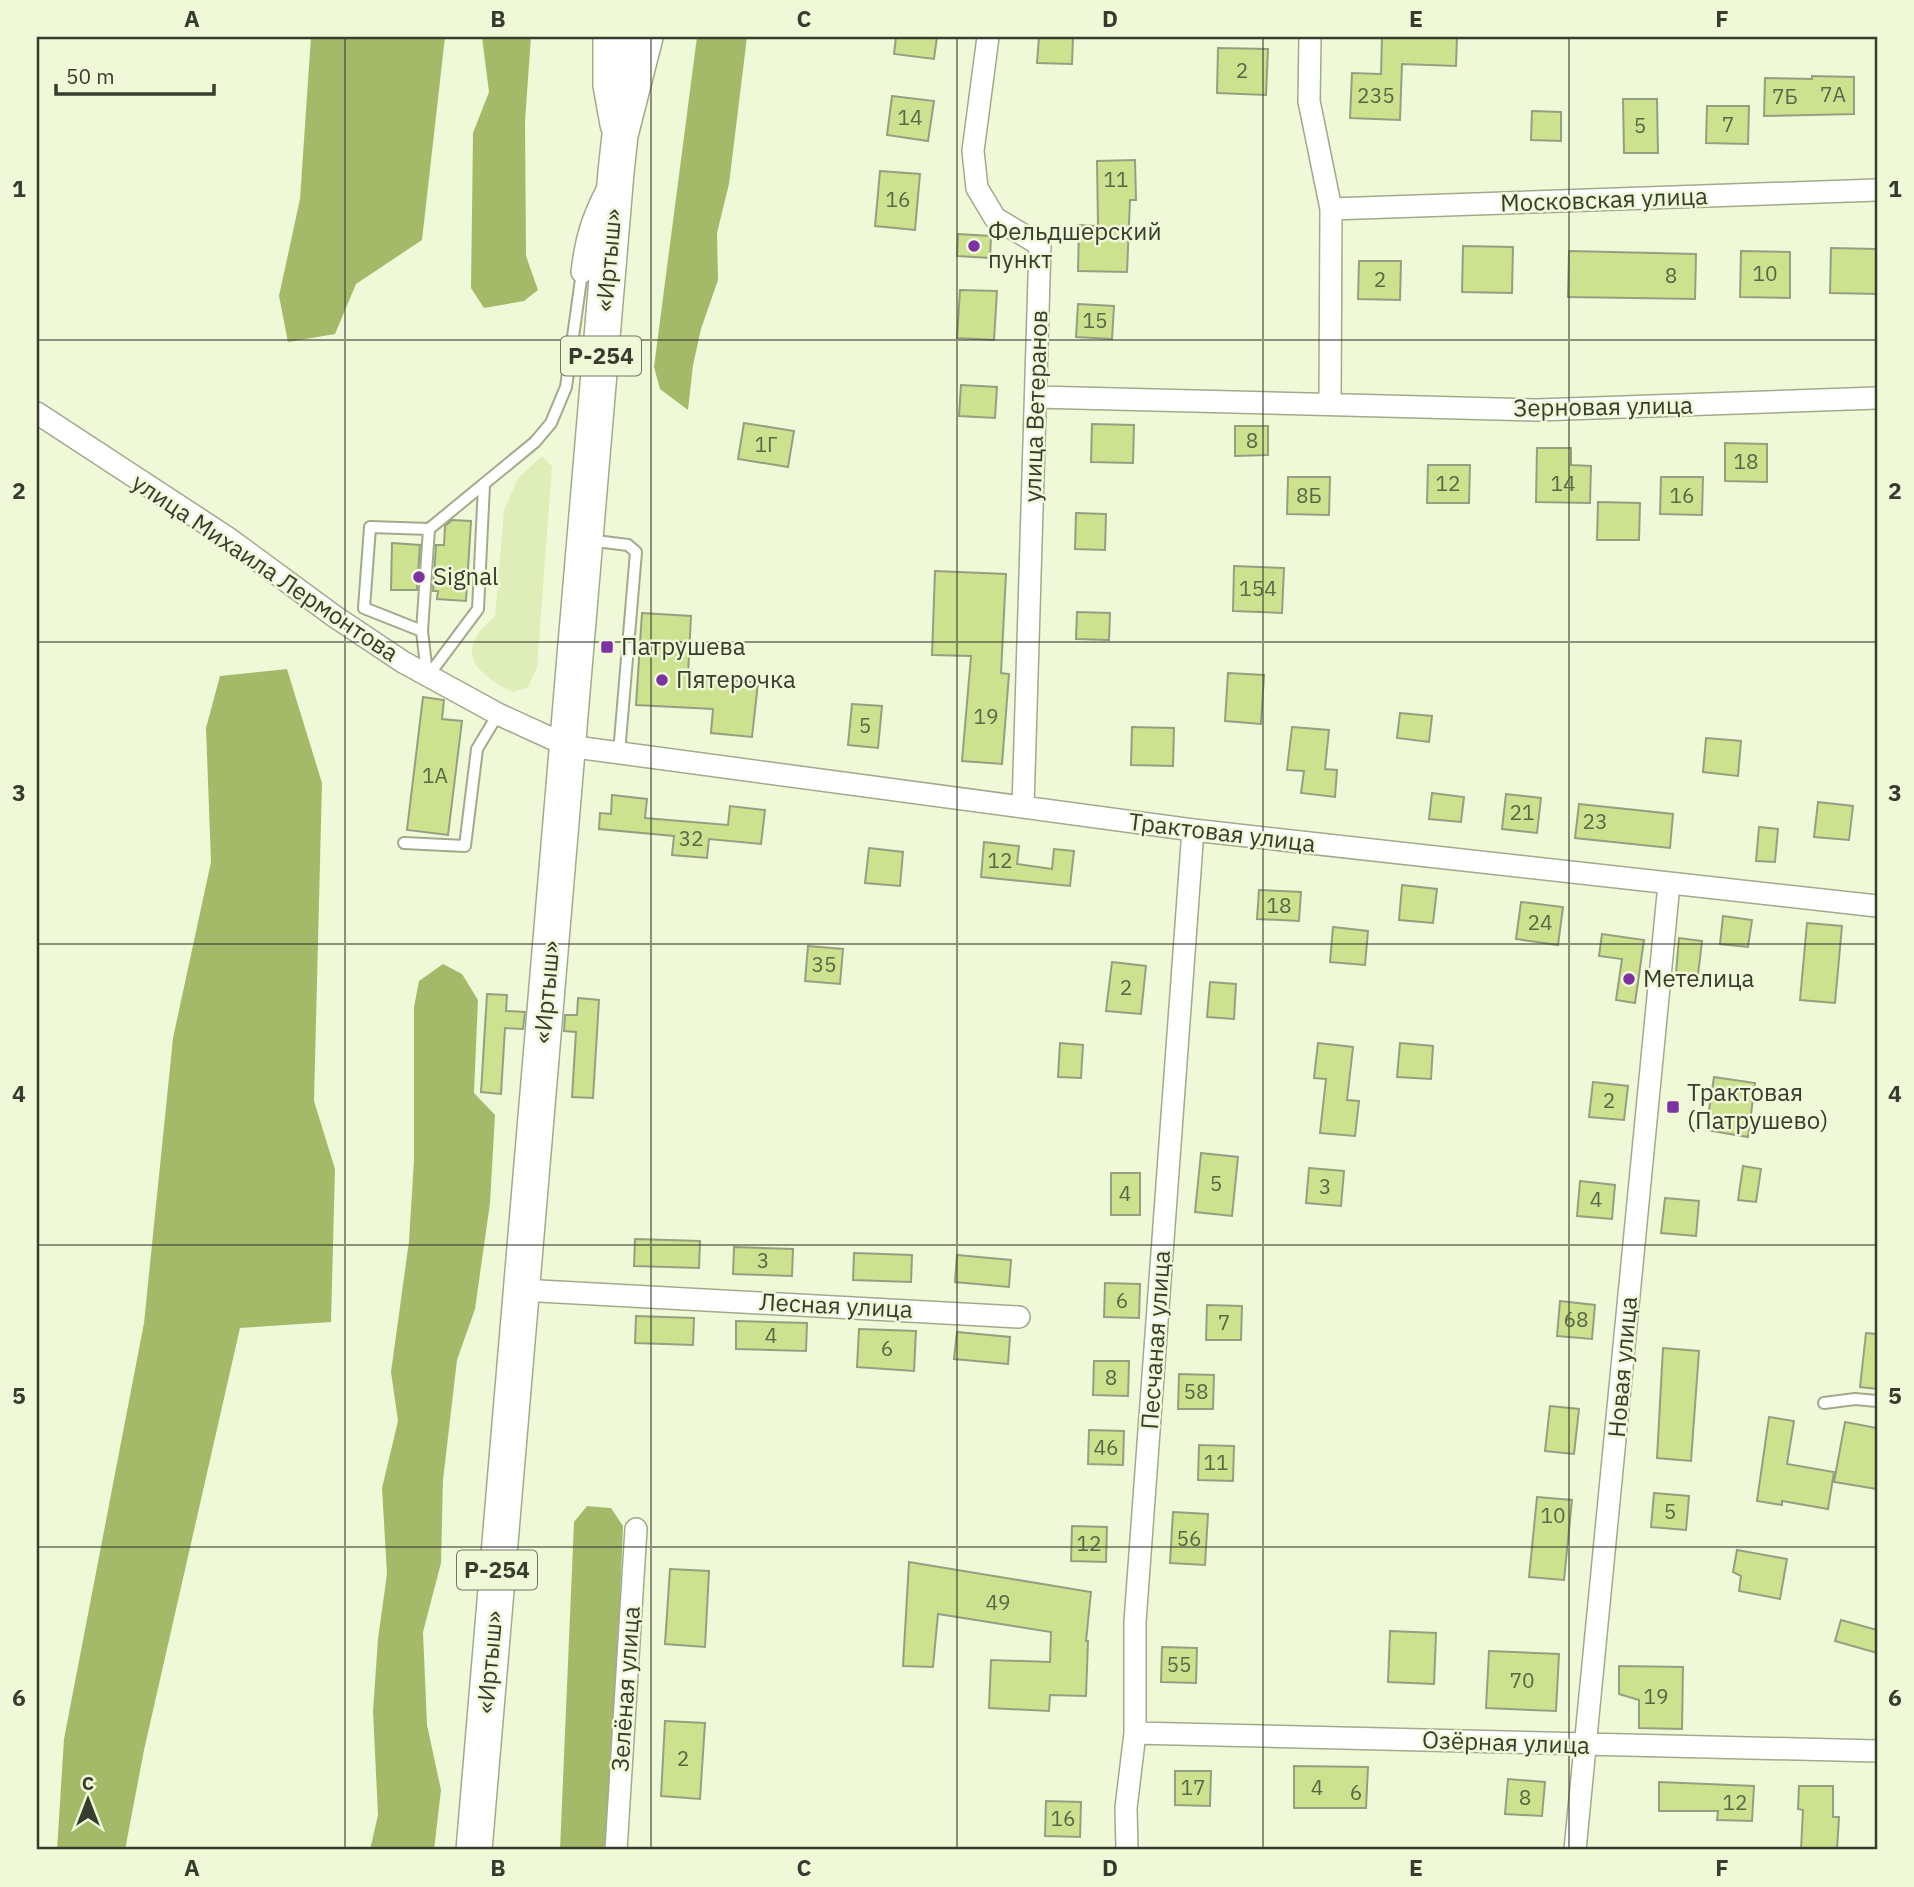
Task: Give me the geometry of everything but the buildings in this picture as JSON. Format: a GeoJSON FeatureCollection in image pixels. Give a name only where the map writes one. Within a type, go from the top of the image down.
{"type":"FeatureCollection","features":[{"type":"Feature","properties":{"kind":"highway","name":"«Иртыш»"},"geometry":{"type":"LineString","coordinates":[[611,37],[611,85],[620,135]]}},
{"type":"Feature","properties":{"kind":"highway","name":"«Иртыш»"},"geometry":{"type":"LineString","coordinates":[[474,1850],[620,135],[634,89],[645,37]]}},
{"type":"Feature","properties":{"kind":"street","name":"улица Ветеранов"},"geometry":{"type":"LineString","coordinates":[[988,37],[973,151],[976,188],[995,218],[1040,245],[1023,807]]}},
{"type":"Feature","properties":{"kind":"street"},"geometry":{"type":"LineString","coordinates":[[1310,37],[1309,102],[1331,209],[1330,403]]}},
{"type":"Feature","properties":{"kind":"street"},"geometry":{"type":"LineString","coordinates":[[582,272],[592,218],[617,173]]}},
{"type":"Feature","properties":{"kind":"street","name":"Московская улица"},"geometry":{"type":"LineString","coordinates":[[1331,209],[1877,190]]}},
{"type":"Feature","properties":{"kind":"street","name":"Зерновая улица"},"geometry":{"type":"LineString","coordinates":[[1037,397],[1330,403],[1537,411],[1877,398]]}},
{"type":"Feature","properties":{"kind":"street","name":"улица Михаила Лермонтова"},"geometry":{"type":"LineString","coordinates":[[37,413],[228,538],[334,616],[428,676],[498,714],[568,747]]}},
{"type":"Feature","properties":{"kind":"street","name":"Трактовая улица"},"geometry":{"type":"LineString","coordinates":[[568,747],[1193,831],[1877,906]]}},
{"type":"Feature","properties":{"kind":"street","name":"Песчаная улица"},"geometry":{"type":"LineString","coordinates":[[1128,1850],[1126,1808],[1135,1733],[1135,1622],[1193,831]]}},
{"type":"Feature","properties":{"kind":"street","name":"Новая улица"},"geometry":{"type":"LineString","coordinates":[[1575,1850],[1669,884]]}},
{"type":"Feature","properties":{"kind":"street","name":"Лесная улица"},"geometry":{"type":"LineString","coordinates":[[521,1290],[1019,1317]]}},
{"type":"Feature","properties":{"kind":"street","name":"Зелёная улица"},"geometry":{"type":"LineString","coordinates":[[616,1850],[635,1529]]}},
{"type":"Feature","properties":{"kind":"street","name":"Озёрная улица"},"geometry":{"type":"LineString","coordinates":[[1135,1733],[1877,1751]]}},
{"type":"Feature","properties":{"kind":"lane"},"geometry":{"type":"LineString","coordinates":[[422,631],[364,608],[370,527],[429,530],[535,442],[551,423],[566,387],[582,272]]}},
{"type":"Feature","properties":{"kind":"lane"},"geometry":{"type":"LineString","coordinates":[[428,676],[478,609],[484,485]]}},
{"type":"Feature","properties":{"kind":"lane"},"geometry":{"type":"LineString","coordinates":[[428,676],[422,631],[429,530]]}},
{"type":"Feature","properties":{"kind":"lane"},"geometry":{"type":"LineString","coordinates":[[586,540],[628,545],[636,552],[619,754]]}},
{"type":"Feature","properties":{"kind":"lane"},"geometry":{"type":"LineString","coordinates":[[404,844],[465,846],[477,749],[498,714]]}},
{"type":"Feature","properties":{"kind":"lane"},"geometry":{"type":"LineString","coordinates":[[1824,1403],[1855,1399],[1877,1401]]}},
{"type":"Feature","properties":{"kind":"green space"},"geometry":{"type":"Polygon","coordinates":[[[311,37],[445,37],[422,240],[356,284],[335,334],[288,342],[279,296],[300,199],[311,37]]]}},
{"type":"Feature","properties":{"kind":"green space"},"geometry":{"type":"Polygon","coordinates":[[[482,37],[531,37],[525,121],[526,256],[538,290],[524,301],[484,308],[471,288],[473,133],[489,92],[482,37]]]}},
{"type":"Feature","properties":{"kind":"green space"},"geometry":{"type":"Polygon","coordinates":[[[697,37],[747,37],[729,184],[717,233],[718,280],[701,329],[693,365],[688,410],[660,389],[654,367],[697,37]]]}},
{"type":"Feature","properties":{"kind":"green space"},"geometry":{"type":"Polygon","coordinates":[[[542,456],[552,466],[537,668],[528,687],[513,692],[479,669],[472,650],[482,629],[495,617],[504,510],[518,478],[542,456]]]}},
{"type":"Feature","properties":{"kind":"green space"},"geometry":{"type":"Polygon","coordinates":[[[287,669],[322,783],[314,1101],[335,1169],[331,1322],[240,1328],[144,1750],[125,1850],[57,1850],[64,1739],[144,1323],[173,1038],[211,862],[206,728],[220,676],[287,669]]]}},
{"type":"Feature","properties":{"kind":"green space"},"geometry":{"type":"Polygon","coordinates":[[[443,964],[462,974],[478,1000],[474,1093],[495,1115],[490,1203],[475,1309],[457,1360],[443,1480],[441,1563],[423,1632],[427,1725],[441,1790],[434,1850],[370,1850],[378,1815],[373,1711],[378,1639],[387,1574],[382,1488],[398,1421],[391,1372],[409,1241],[414,1160],[414,1007],[419,981],[443,964]]]}},
{"type":"Feature","properties":{"kind":"green space"},"geometry":{"type":"Polygon","coordinates":[[[587,1506],[611,1508],[623,1526],[607,1850],[560,1850],[574,1522],[587,1506]]]}},
{"type":"Feature","properties":{"kind":"place","name":"Фельдшерский пункт"},"geometry":{"type":"Point","coordinates":[974,246]}},
{"type":"Feature","properties":{"kind":"place","name":"Signal"},"geometry":{"type":"Point","coordinates":[419,577]}},
{"type":"Feature","properties":{"kind":"place","name":"Патрушева"},"geometry":{"type":"Point","coordinates":[607,647]}},
{"type":"Feature","properties":{"kind":"place","name":"Пятерочка"},"geometry":{"type":"Point","coordinates":[662,680]}},
{"type":"Feature","properties":{"kind":"place","name":"Метелица"},"geometry":{"type":"Point","coordinates":[1629,979]}},
{"type":"Feature","properties":{"kind":"place","name":"Трактовая (Патрушево)"},"geometry":{"type":"Point","coordinates":[1673,1107]}}]}
